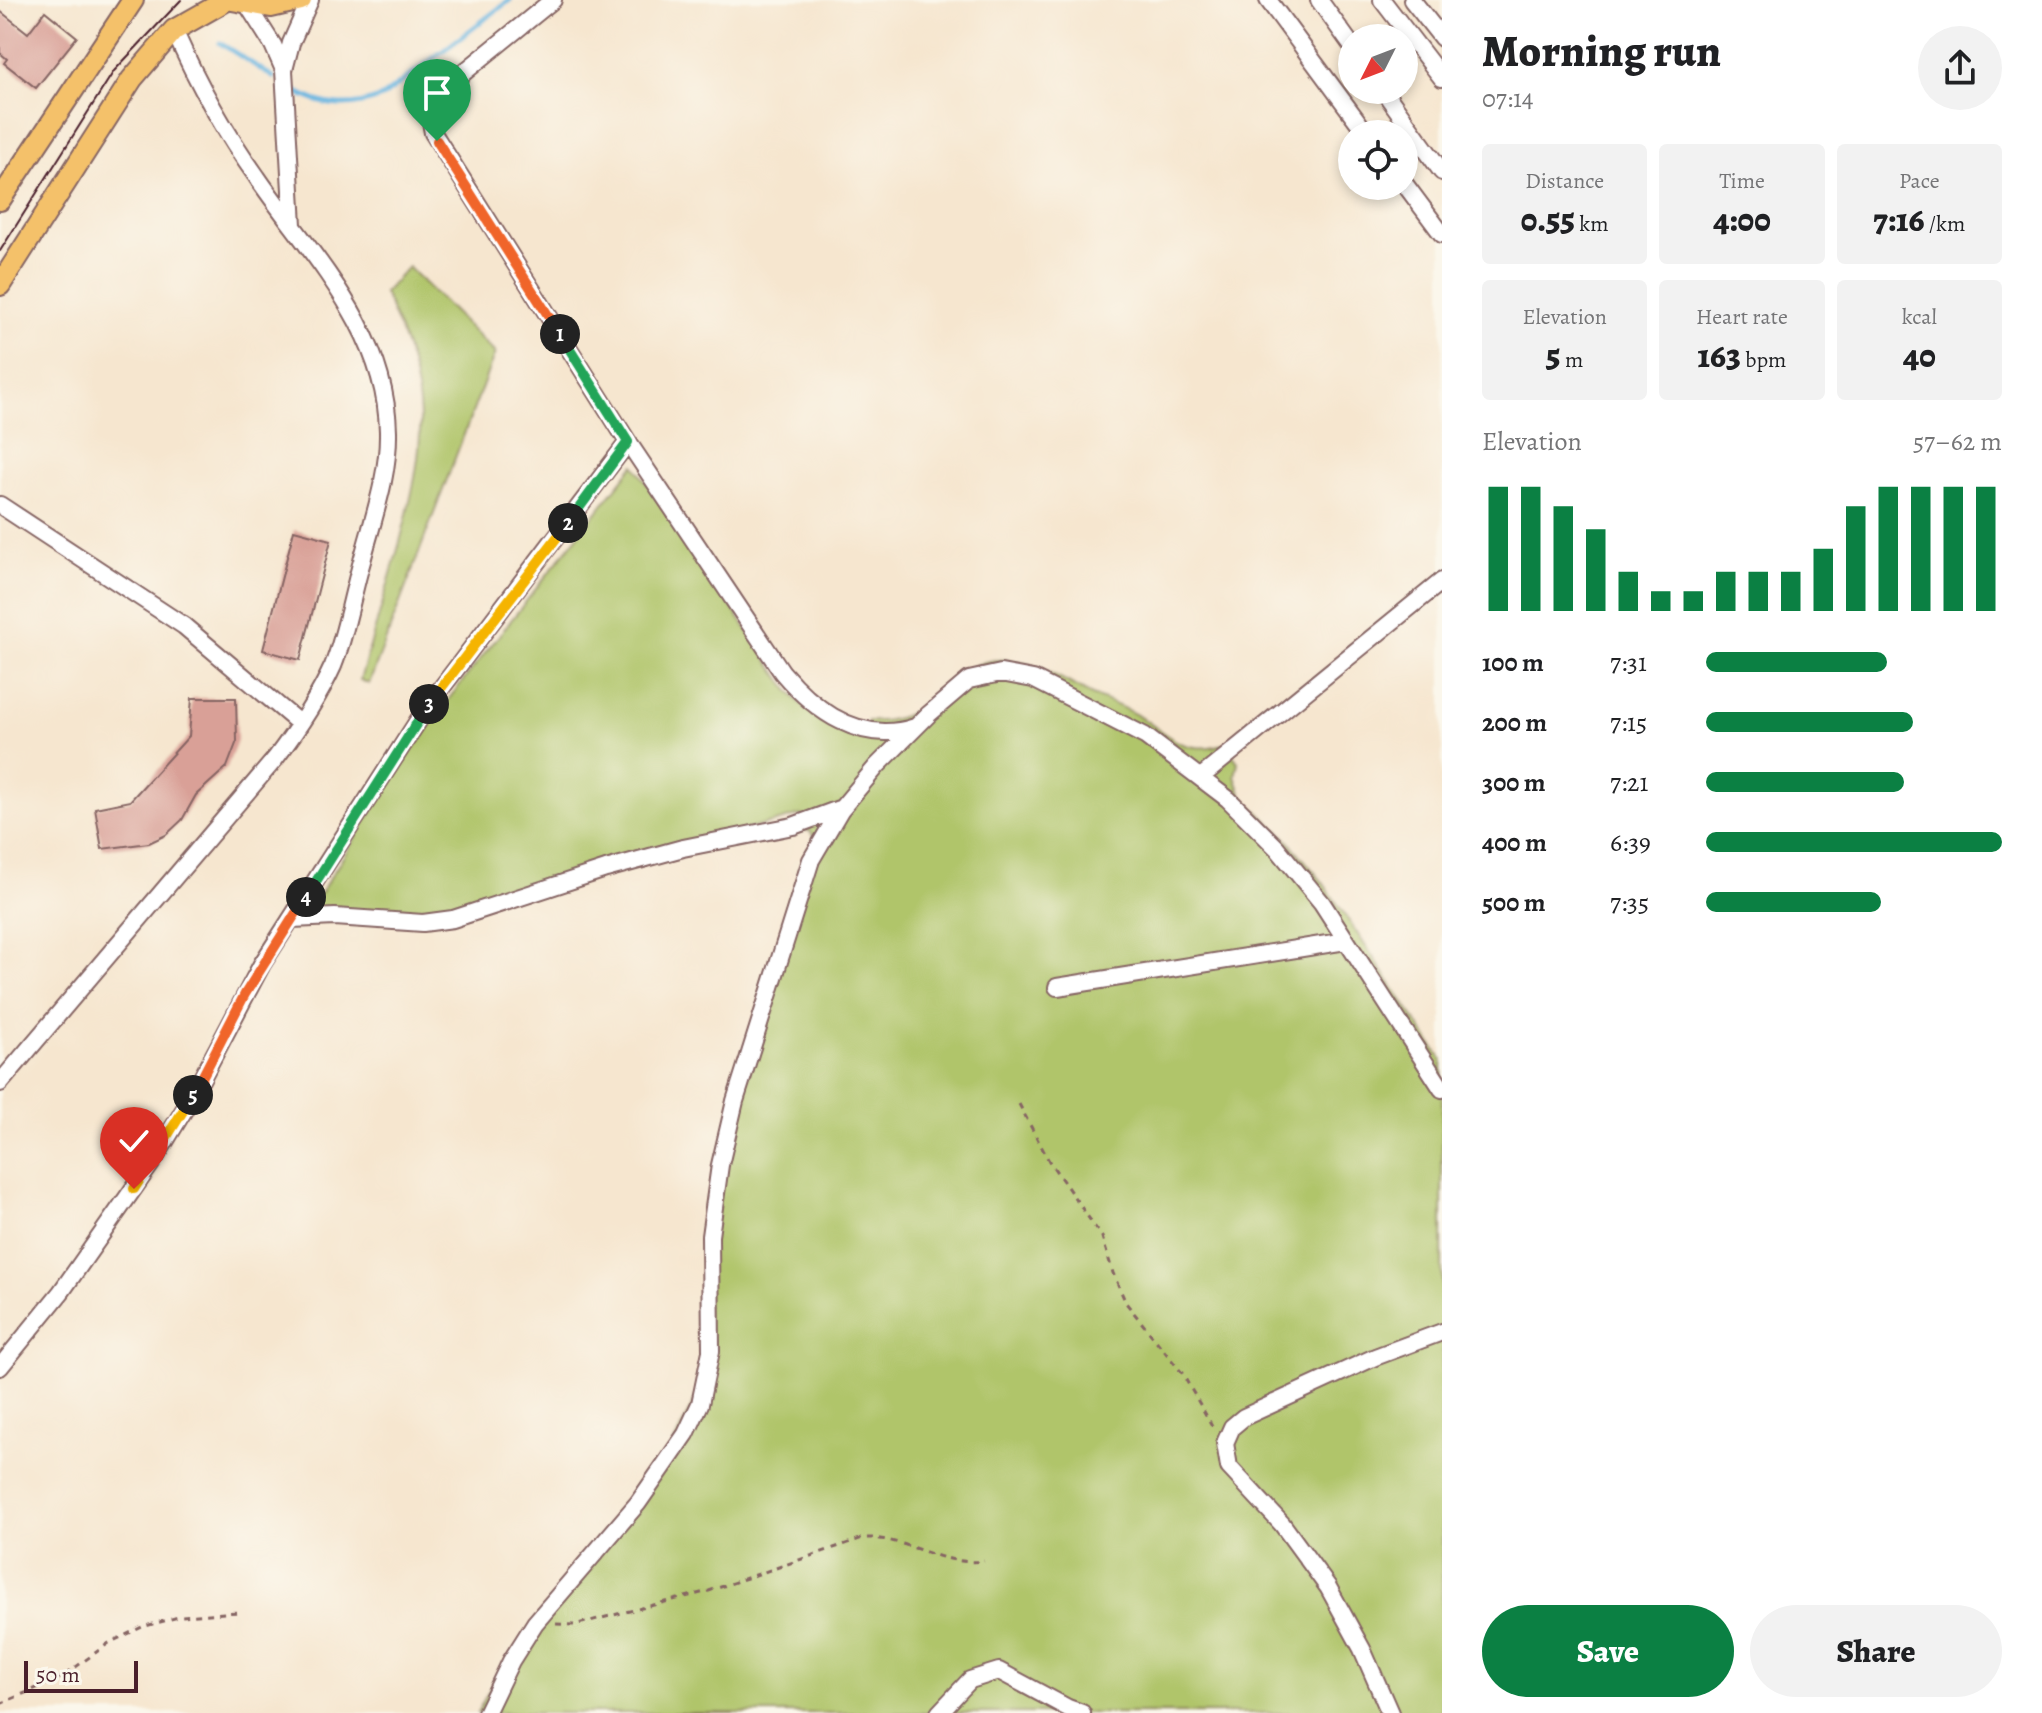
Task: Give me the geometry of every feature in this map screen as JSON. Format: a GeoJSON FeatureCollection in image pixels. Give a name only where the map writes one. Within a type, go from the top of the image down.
{"type":"FeatureCollection","features":[{"type":"Feature","properties":{"kind":"main road"},"geometry":{"type":"LineString","coordinates":[[0,200],[133,0]]}},
{"type":"Feature","properties":{"kind":"main road"},"geometry":{"type":"LineString","coordinates":[[0,285],[132,79],[174,30],[235,1],[271,7],[301,0]]}},
{"type":"Feature","properties":{"kind":"street"},"geometry":{"type":"LineString","coordinates":[[293,225],[284,70],[291,43],[310,0]]}},
{"type":"Feature","properties":{"kind":"street"},"geometry":{"type":"LineString","coordinates":[[553,0],[436,95],[431,109],[431,124],[437,141],[628,442],[769,655],[796,688],[821,710],[859,729],[892,733],[916,727]]}},
{"type":"Feature","properties":{"kind":"street"},"geometry":{"type":"LineString","coordinates":[[1268,0],[1357,120]]}},
{"type":"Feature","properties":{"kind":"street"},"geometry":{"type":"LineString","coordinates":[[1319,0],[1338,26]]}},
{"type":"Feature","properties":{"kind":"street"},"geometry":{"type":"LineString","coordinates":[[1382,0],[1442,78]]}},
{"type":"Feature","properties":{"kind":"street"},"geometry":{"type":"LineString","coordinates":[[1412,0],[1442,38]]}},
{"type":"Feature","properties":{"kind":"street"},"geometry":{"type":"LineString","coordinates":[[235,1],[273,45],[284,70]]}},
{"type":"Feature","properties":{"kind":"street"},"geometry":{"type":"LineString","coordinates":[[0,1083],[266,770],[300,724],[334,664],[383,484],[388,428],[378,371],[359,325],[335,282],[259,181],[221,124],[174,30]]}},
{"type":"Feature","properties":{"kind":"street"},"geometry":{"type":"LineString","coordinates":[[1393,104],[1442,172]]}},
{"type":"Feature","properties":{"kind":"street"},"geometry":{"type":"LineString","coordinates":[[1417,200],[1442,234]]}},
{"type":"Feature","properties":{"kind":"street"},"geometry":{"type":"LineString","coordinates":[[0,1367],[61,1292],[155,1158],[193,1095],[245,994],[427,707],[628,442]]}},
{"type":"Feature","properties":{"kind":"street"},"geometry":{"type":"LineString","coordinates":[[0,505],[184,626],[300,724]]}},
{"type":"Feature","properties":{"kind":"street"},"geometry":{"type":"LineString","coordinates":[[1201,777],[1442,581]]}},
{"type":"Feature","properties":{"kind":"street"},"geometry":{"type":"LineString","coordinates":[[486,1713],[511,1661],[538,1619],[638,1503],[686,1434],[700,1404],[711,1351],[710,1236],[727,1133],[804,879],[820,842],[841,809],[877,766],[969,680],[1001,673],[1022,676],[1145,736],[1201,777],[1277,848],[1322,903],[1442,1089]]}},
{"type":"Feature","properties":{"kind":"street"},"geometry":{"type":"LineString","coordinates":[[292,919],[335,917],[408,923],[453,919],[606,869],[683,848],[793,826],[841,809]]}},
{"type":"Feature","properties":{"kind":"street"},"geometry":{"type":"LineString","coordinates":[[1057,987],[1346,941]]}},
{"type":"Feature","properties":{"kind":"street"},"geometry":{"type":"LineString","coordinates":[[1390,1713],[1362,1649],[1328,1587],[1282,1524],[1229,1467],[1225,1451],[1228,1435],[1244,1417],[1349,1368],[1442,1332]]}},
{"type":"Feature","properties":{"kind":"street"},"geometry":{"type":"LineString","coordinates":[[939,1713],[970,1680],[999,1671],[1082,1713]]}},
{"type":"Feature","properties":{"kind":"path"},"geometry":{"type":"LineString","coordinates":[[1019,1104],[1049,1161],[1102,1237],[1126,1303],[1182,1373],[1225,1451]]}},
{"type":"Feature","properties":{"kind":"path"},"geometry":{"type":"LineString","coordinates":[[538,1619],[574,1625],[732,1584],[863,1538],[877,1539],[953,1561],[984,1561]]}},
{"type":"Feature","properties":{"kind":"path"},"geometry":{"type":"LineString","coordinates":[[0,1704],[62,1677],[109,1643],[142,1627],[182,1616],[238,1612]]}},
{"type":"Feature","properties":{"kind":"green space"},"geometry":{"type":"Polygon","coordinates":[[[408,267],[495,353],[369,684],[360,680],[401,538],[418,455],[420,421],[414,375],[384,293],[408,267]]]}},
{"type":"Feature","properties":{"kind":"green space"},"geometry":{"type":"Polygon","coordinates":[[[634,465],[785,685],[809,711],[839,729],[862,737],[868,721],[892,720],[911,713],[970,669],[987,662],[1008,660],[1040,669],[1124,708],[1183,744],[1204,747],[1224,744],[1238,762],[1235,776],[1242,796],[1286,838],[1322,881],[1442,1060],[1442,1713],[477,1713],[494,1681],[673,1445],[705,1379],[709,1214],[815,839],[810,831],[803,830],[801,815],[508,894],[457,913],[403,917],[312,906],[399,769],[451,696],[634,465]]]}},
{"type":"Feature","properties":{"kind":"building"},"geometry":{"type":"Polygon","coordinates":[[[0,11],[28,33],[45,11],[77,37],[36,88],[4,63],[7,59],[0,53],[0,11]]]}},
{"type":"Feature","properties":{"kind":"building"},"geometry":{"type":"Polygon","coordinates":[[[294,530],[331,540],[300,660],[263,650],[294,530]]]}},
{"type":"Feature","properties":{"kind":"building"},"geometry":{"type":"Polygon","coordinates":[[[192,698],[236,698],[237,741],[227,767],[196,795],[182,820],[166,835],[149,843],[102,849],[95,808],[130,801],[189,736],[192,698]]]}},
{"type":"Feature","properties":{"kind":"waterway"},"geometry":{"type":"LineString","coordinates":[[293,90],[336,105],[359,104],[382,97],[510,0]]}},
{"type":"Feature","properties":{"kind":"waterway"},"geometry":{"type":"LineString","coordinates":[[220,43],[273,77]]}},
{"type":"Feature","properties":{"kind":"tram line"},"geometry":{"type":"LineString","coordinates":[[0,251],[114,71],[181,0]]}},
{"type":"Feature","properties":{"kind":"route"},"geometry":{"type":"LineString","coordinates":[[134,1189],[175,1127],[262,964],[427,707],[628,442],[437,141]]}}]}
